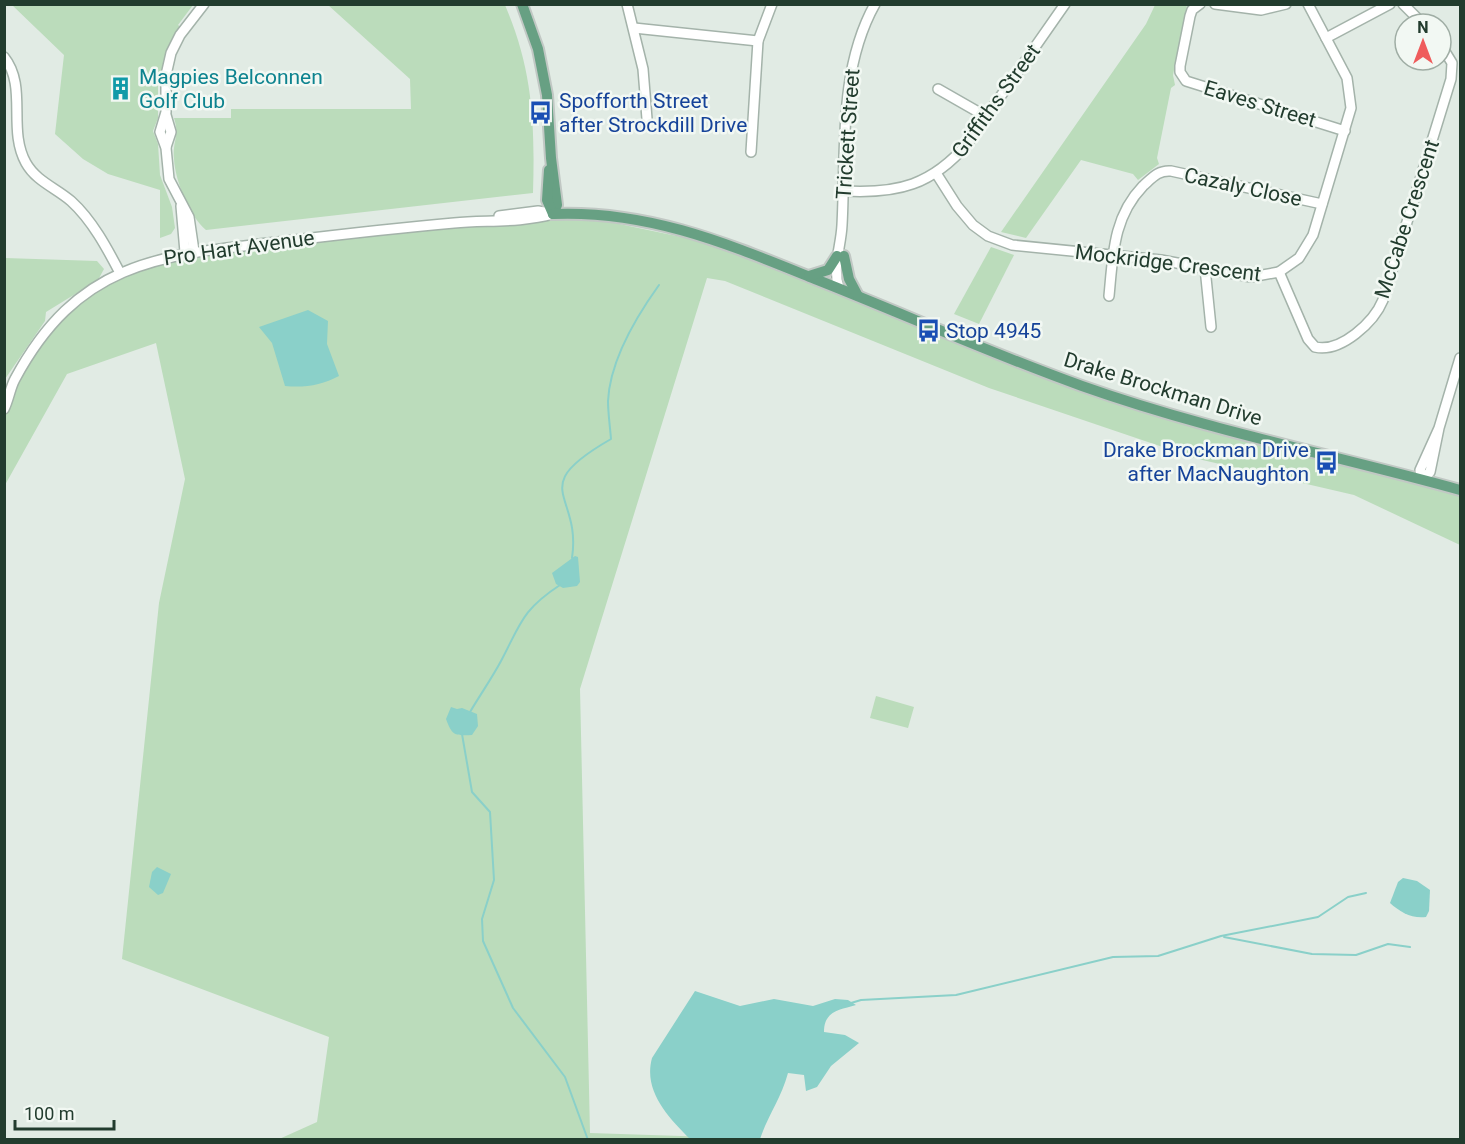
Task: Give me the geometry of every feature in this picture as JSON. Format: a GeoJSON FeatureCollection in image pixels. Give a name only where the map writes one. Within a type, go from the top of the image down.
{"type":"FeatureCollection","features":[{"type":"Feature","properties":{"kind":"main road"},"geometry":{"type":"LineString","coordinates":[[522,4],[530,23],[543,70],[550,158],[547,193],[548,204],[553,213]]}},
{"type":"Feature","properties":{"kind":"main road","name":"Drake Brockman Drive"},"geometry":{"type":"LineString","coordinates":[[553,213],[593,214],[682,229],[724,242],[1035,368],[1148,408],[1224,431],[1461,490]]}},
{"type":"Feature","properties":{"kind":"main road"},"geometry":{"type":"LineString","coordinates":[[809,277],[828,270],[841,256],[858,296]]}},
{"type":"Feature","properties":{"kind":"street"},"geometry":{"type":"LineString","coordinates":[[190,252],[189,217],[181,206],[169,179],[166,148],[171,132],[166,112],[166,75],[171,53],[180,35],[204,4]]}},
{"type":"Feature","properties":{"kind":"street"},"geometry":{"type":"LineString","coordinates":[[627,4],[643,69],[647,119]]}},
{"type":"Feature","properties":{"kind":"street"},"geometry":{"type":"LineString","coordinates":[[751,152],[758,41],[772,4]]}},
{"type":"Feature","properties":{"kind":"street","name":"Trickett Street"},"geometry":{"type":"LineString","coordinates":[[839,288],[836,278],[841,256],[849,89],[853,59],[863,27],[875,4]]}},
{"type":"Feature","properties":{"kind":"street","name":"Griffiths Street"},"geometry":{"type":"LineString","coordinates":[[844,191],[897,189],[936,173],[960,153],[1065,4]]}},
{"type":"Feature","properties":{"kind":"street","name":"Eaves Street"},"geometry":{"type":"LineString","coordinates":[[1200,4],[1192,10],[1190,16],[1180,66],[1180,72],[1186,81],[1345,131]]}},
{"type":"Feature","properties":{"kind":"street"},"geometry":{"type":"LineString","coordinates":[[1215,4],[1261,10],[1286,4]]}},
{"type":"Feature","properties":{"kind":"street","name":"Mockridge Crescent"},"geometry":{"type":"LineString","coordinates":[[936,173],[966,219],[998,241],[1025,247],[1113,255],[1205,268],[1251,277],[1279,272],[1295,262],[1307,247],[1351,108],[1350,90],[1344,72],[1308,4]]}},
{"type":"Feature","properties":{"kind":"street"},"geometry":{"type":"LineString","coordinates":[[1326,38],[1390,4]]}},
{"type":"Feature","properties":{"kind":"street"},"geometry":{"type":"LineString","coordinates":[[634,28],[758,41]]}},
{"type":"Feature","properties":{"kind":"street"},"geometry":{"type":"LineString","coordinates":[[4,57],[15,80],[16,133],[27,164],[41,180],[76,206],[120,273]]}},
{"type":"Feature","properties":{"kind":"street","name":"McCabe Crescent"},"geometry":{"type":"LineString","coordinates":[[1279,272],[1308,339],[1315,347],[1328,347],[1355,335],[1372,321],[1383,300],[1451,72]]}},
{"type":"Feature","properties":{"kind":"street"},"geometry":{"type":"LineString","coordinates":[[938,89],[987,117]]}},
{"type":"Feature","properties":{"kind":"street","name":"Cazaly Close"},"geometry":{"type":"LineString","coordinates":[[1109,296],[1115,238],[1123,213],[1140,190],[1162,172],[1322,204]]}},
{"type":"Feature","properties":{"kind":"street","name":"Pro Hart Avenue"},"geometry":{"type":"LineString","coordinates":[[4,409],[14,381],[42,338],[63,314],[87,293],[120,273],[148,261],[190,252],[476,221],[521,219],[553,213]]}},
{"type":"Feature","properties":{"kind":"street"},"geometry":{"type":"LineString","coordinates":[[1205,268],[1211,327]]}},
{"type":"Feature","properties":{"kind":"street"},"geometry":{"type":"LineString","coordinates":[[1422,479],[1420,470],[1439,428],[1461,357]]}},
{"type":"Feature","properties":{"kind":"street","name":"Pro Hart Avenue"},"geometry":{"type":"LineString","coordinates":[[4,388],[14,381]]}},
{"type":"Feature","properties":{"kind":"green space"},"geometry":{"type":"Polygon","coordinates":[[[12,5],[193,5],[178,25],[182,28],[161,80],[158,79],[158,118],[153,131],[158,144],[160,175],[172,207],[175,228],[171,234],[160,238],[160,190],[108,174],[83,159],[55,134],[64,55],[12,5]]]}},
{"type":"Feature","properties":{"kind":"green space"},"geometry":{"type":"Polygon","coordinates":[[[328,5],[505,5],[527,75],[532,120],[533,193],[206,230],[194,217],[177,178],[174,118],[231,118],[231,109],[411,109],[410,79],[328,5]]]}},
{"type":"Feature","properties":{"kind":"green space"},"geometry":{"type":"Polygon","coordinates":[[[1155,5],[1187,5],[1173,75],[1175,85],[1171,88],[1157,158],[1159,164],[1138,180],[1133,174],[1081,160],[1026,238],[1001,232],[1146,24],[1155,5]]]}},
{"type":"Feature","properties":{"kind":"green space"},"geometry":{"type":"Polygon","coordinates":[[[536,218],[605,221],[710,243],[1081,386],[1460,490],[1460,545],[1354,495],[1198,459],[989,388],[725,281],[707,278],[580,689],[590,1133],[772,1139],[277,1140],[317,1122],[329,1037],[122,959],[159,603],[185,479],[156,343],[67,374],[5,485],[5,409],[14,381],[63,314],[120,273],[185,252],[536,218]]]}},
{"type":"Feature","properties":{"kind":"green space"},"geometry":{"type":"Polygon","coordinates":[[[991,247],[1014,255],[979,324],[954,314],[991,247]]]}},
{"type":"Feature","properties":{"kind":"green space"},"geometry":{"type":"Polygon","coordinates":[[[5,258],[97,261],[104,269],[98,280],[46,312],[45,321],[5,379],[5,258]]]}},
{"type":"Feature","properties":{"kind":"green space"},"geometry":{"type":"Polygon","coordinates":[[[876,696],[914,707],[908,728],[870,718],[876,696]]]}},
{"type":"Feature","properties":{"kind":"water"},"geometry":{"type":"Polygon","coordinates":[[[308,310],[328,321],[327,344],[339,376],[313,385],[285,386],[272,343],[259,327],[308,310]]]}},
{"type":"Feature","properties":{"kind":"water"},"geometry":{"type":"Polygon","coordinates":[[[575,556],[578,557],[580,582],[577,586],[563,588],[556,584],[552,573],[575,556]]]}},
{"type":"Feature","properties":{"kind":"water"},"geometry":{"type":"Polygon","coordinates":[[[451,707],[462,708],[477,714],[478,726],[472,735],[457,735],[452,731],[446,719],[451,707]]]}},
{"type":"Feature","properties":{"kind":"water"},"geometry":{"type":"Polygon","coordinates":[[[157,867],[171,874],[163,893],[158,895],[149,887],[152,872],[157,867]]]}},
{"type":"Feature","properties":{"kind":"water"},"geometry":{"type":"Polygon","coordinates":[[[1403,878],[1417,881],[1430,890],[1429,911],[1426,917],[1406,914],[1390,903],[1398,882],[1403,878]]]}},
{"type":"Feature","properties":{"kind":"water"},"geometry":{"type":"Polygon","coordinates":[[[695,991],[740,1006],[774,999],[813,1006],[835,999],[848,1000],[856,1005],[834,1012],[827,1020],[824,1032],[845,1035],[859,1043],[831,1066],[817,1087],[806,1091],[804,1075],[788,1073],[760,1139],[690,1139],[659,1103],[651,1081],[650,1070],[652,1058],[695,991]]]}},
{"type":"Feature","properties":{"kind":"waterway"},"geometry":{"type":"LineString","coordinates":[[572,558],[573,536],[563,492],[563,481],[570,469],[611,439],[608,401],[614,370],[633,325],[659,285]]}},
{"type":"Feature","properties":{"kind":"waterway"},"geometry":{"type":"LineString","coordinates":[[470,712],[524,618],[538,602],[560,585]]}},
{"type":"Feature","properties":{"kind":"waterway"},"geometry":{"type":"LineString","coordinates":[[462,734],[472,792],[490,812],[494,880],[482,919],[483,941],[513,1008],[565,1077],[588,1140]]}},
{"type":"Feature","properties":{"kind":"waterway"},"geometry":{"type":"LineString","coordinates":[[851,1003],[861,1000],[956,995],[1113,957],[1158,956],[1221,936],[1318,917],[1348,897],[1366,893]]}},
{"type":"Feature","properties":{"kind":"waterway"},"geometry":{"type":"LineString","coordinates":[[1224,937],[1312,954],[1356,955],[1388,944],[1410,947]]}},
{"type":"Feature","properties":{"kind":"place","name":"Magpies Belconnen Golf Club"},"geometry":{"type":"Point","coordinates":[121,89]}},
{"type":"Feature","properties":{"kind":"place","name":"Spofforth Street after Strockdill Drive"},"geometry":{"type":"Point","coordinates":[541,113]}},
{"type":"Feature","properties":{"kind":"place","name":"Stop 4945"},"geometry":{"type":"Point","coordinates":[928,331]}},
{"type":"Feature","properties":{"kind":"place","name":"Drake Brockman Drive after MacNaughton"},"geometry":{"type":"Point","coordinates":[1327,462]}}]}
